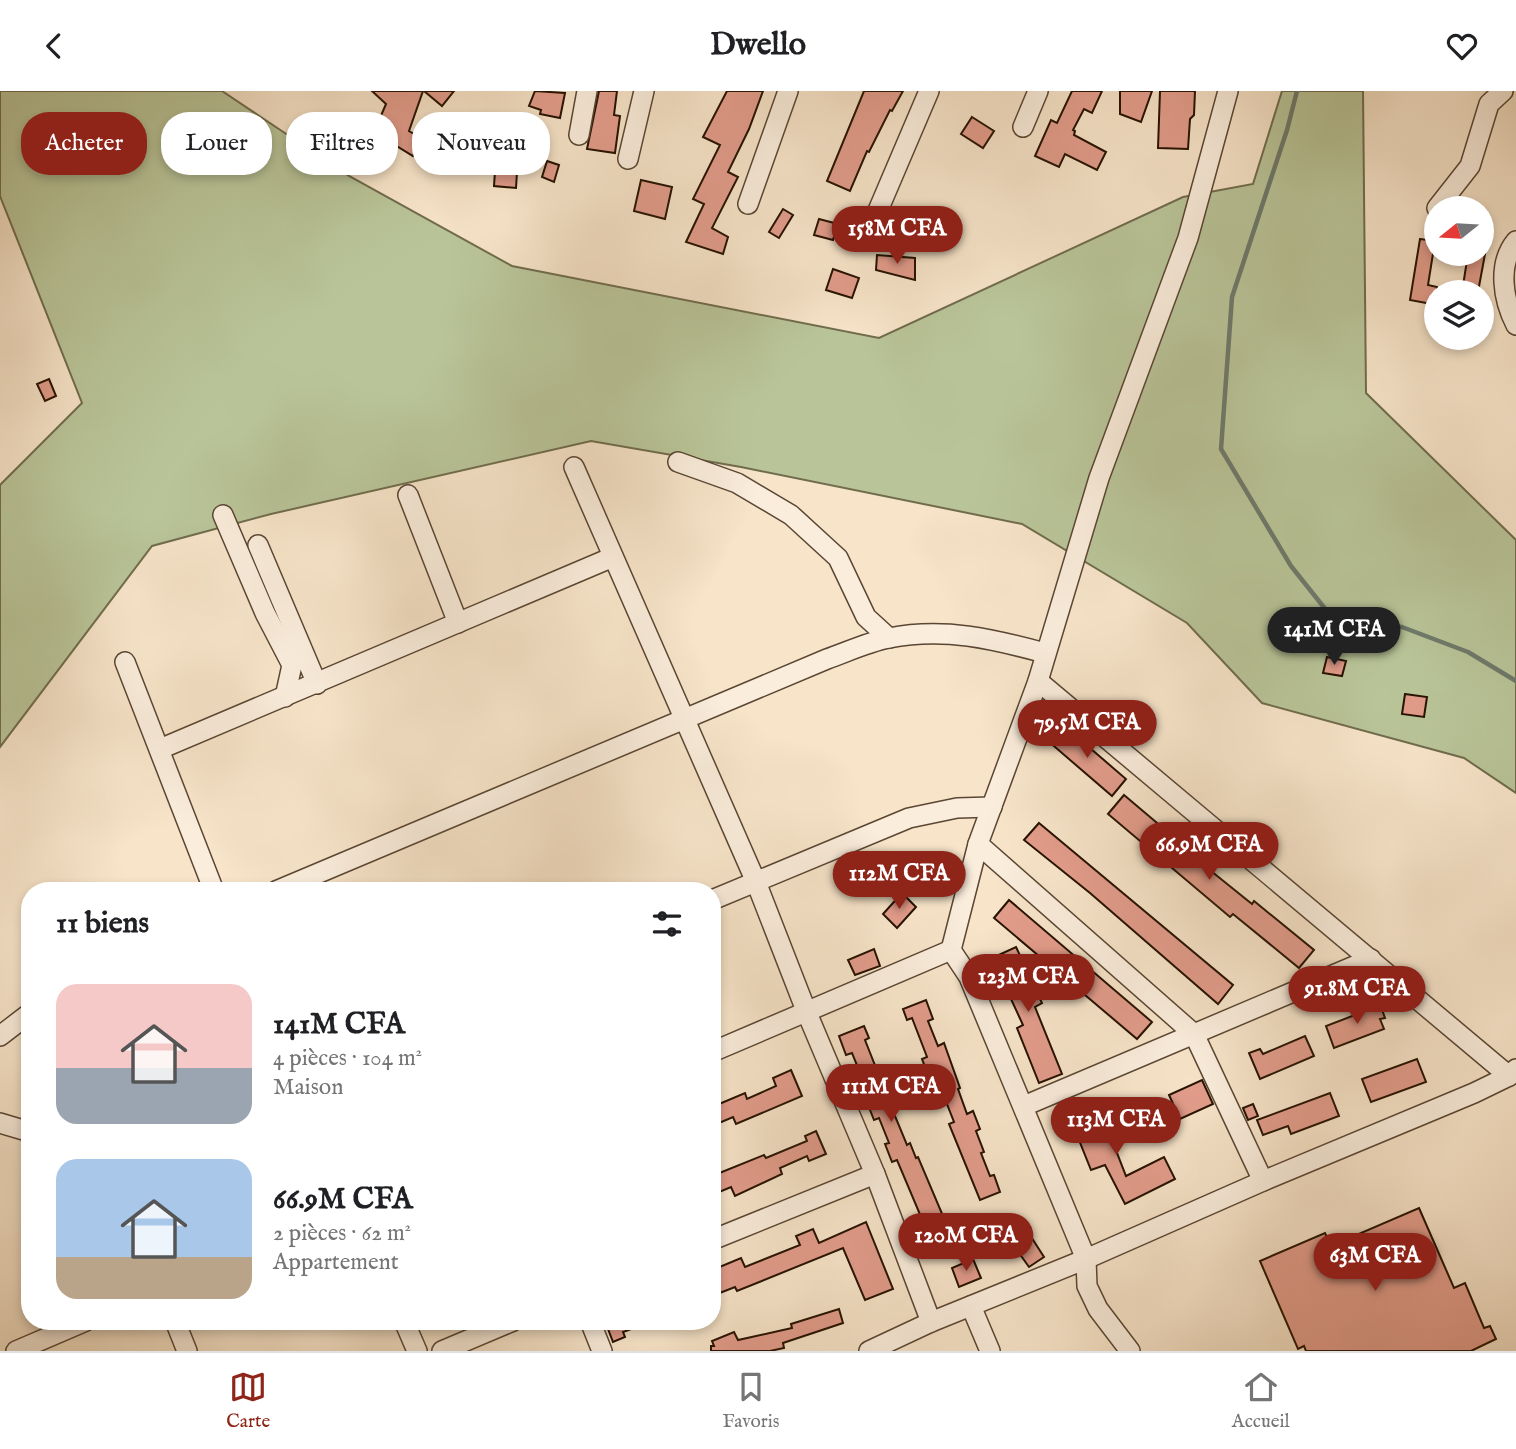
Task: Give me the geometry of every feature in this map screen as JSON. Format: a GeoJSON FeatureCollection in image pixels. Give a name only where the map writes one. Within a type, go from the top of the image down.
{"type":"FeatureCollection","features":[{"type":"Feature","properties":{"kind":"street"},"geometry":{"type":"LineString","coordinates":[[579,135],[587,91]]}},
{"type":"Feature","properties":{"kind":"street"},"geometry":{"type":"LineString","coordinates":[[628,159],[644,91]]}},
{"type":"Feature","properties":{"kind":"street"},"geometry":{"type":"LineString","coordinates":[[748,204],[788,91]]}},
{"type":"Feature","properties":{"kind":"street"},"geometry":{"type":"LineString","coordinates":[[869,234],[929,91]]}},
{"type":"Feature","properties":{"kind":"street"},"geometry":{"type":"LineString","coordinates":[[1023,127],[1038,91]]}},
{"type":"Feature","properties":{"kind":"street"},"geometry":{"type":"LineString","coordinates":[[1130,1351],[1098,1309],[1087,1286],[1087,1259],[969,977],[951,950],[978,845],[1038,681],[1099,478],[1188,238],[1228,91]]}},
{"type":"Feature","properties":{"kind":"street"},"geometry":{"type":"LineString","coordinates":[[1447,196],[1470,166],[1489,104],[1503,91]]}},
{"type":"Feature","properties":{"kind":"street"},"geometry":{"type":"LineString","coordinates":[[1516,241],[1503,269],[1508,311],[1516,325]]}},
{"type":"Feature","properties":{"kind":"street"},"geometry":{"type":"LineString","coordinates":[[678,463],[737,483],[791,515],[838,558],[866,617],[889,638]]}},
{"type":"Feature","properties":{"kind":"street"},"geometry":{"type":"LineString","coordinates":[[574,467],[757,882],[807,1013],[875,1174],[931,1322]]}},
{"type":"Feature","properties":{"kind":"street"},"geometry":{"type":"LineString","coordinates":[[408,495],[458,623]]}},
{"type":"Feature","properties":{"kind":"street"},"geometry":{"type":"LineString","coordinates":[[223,515],[265,614],[292,665],[285,697]]}},
{"type":"Feature","properties":{"kind":"street"},"geometry":{"type":"LineString","coordinates":[[258,545],[317,684]]}},
{"type":"Feature","properties":{"kind":"street"},"geometry":{"type":"LineString","coordinates":[[160,749],[613,557]]}},
{"type":"Feature","properties":{"kind":"street"},"geometry":{"type":"LineString","coordinates":[[297,882],[827,659],[889,638],[948,633],[988,637],[1045,653]]}},
{"type":"Feature","properties":{"kind":"street"},"geometry":{"type":"LineString","coordinates":[[125,662],[211,882]]}},
{"type":"Feature","properties":{"kind":"street"},"geometry":{"type":"LineString","coordinates":[[869,1351],[931,1322],[1087,1259],[1263,1181],[1474,1093],[1512,1072],[1371,959],[1038,681]]}},
{"type":"Feature","properties":{"kind":"street"},"geometry":{"type":"LineString","coordinates":[[721,896],[909,818],[957,808],[992,807]]}},
{"type":"Feature","properties":{"kind":"street"},"geometry":{"type":"LineString","coordinates":[[978,845],[1194,1034],[1263,1181]]}},
{"type":"Feature","properties":{"kind":"street"},"geometry":{"type":"LineString","coordinates":[[721,1048],[951,950]]}},
{"type":"Feature","properties":{"kind":"street"},"geometry":{"type":"LineString","coordinates":[[1024,1106],[1371,959]]}},
{"type":"Feature","properties":{"kind":"street"},"geometry":{"type":"LineString","coordinates":[[0,1036],[21,1020]]}},
{"type":"Feature","properties":{"kind":"street"},"geometry":{"type":"LineString","coordinates":[[0,1123],[21,1129]]}},
{"type":"Feature","properties":{"kind":"street"},"geometry":{"type":"LineString","coordinates":[[721,1236],[875,1174]]}},
{"type":"Feature","properties":{"kind":"street"},"geometry":{"type":"LineString","coordinates":[[971,1306],[990,1351]]}},
{"type":"Feature","properties":{"kind":"street"},"geometry":{"type":"LineString","coordinates":[[16,1351],[65,1330]]}},
{"type":"Feature","properties":{"kind":"street"},"geometry":{"type":"LineString","coordinates":[[179,1330],[187,1351]]}},
{"type":"Feature","properties":{"kind":"street"},"geometry":{"type":"LineString","coordinates":[[408,1330],[417,1351]]}},
{"type":"Feature","properties":{"kind":"street"},"geometry":{"type":"LineString","coordinates":[[442,1351],[492,1330]]}},
{"type":"Feature","properties":{"kind":"street"},"geometry":{"type":"LineString","coordinates":[[593,1330],[601,1351]]}},
{"type":"Feature","properties":{"kind":"green space"},"geometry":{"type":"Polygon","coordinates":[[[0,91],[222,91],[253,112],[161,112],[161,175],[272,175],[272,124],[286,134],[286,175],[348,175],[512,266],[879,338],[1183,197],[1253,184],[1282,91],[1363,91],[1366,393],[1516,540],[1516,793],[1464,758],[1262,703],[1187,623],[1022,524],[741,467],[591,441],[271,514],[152,546],[0,747],[0,485],[82,403],[0,196],[0,91]]]}},
{"type":"Feature","properties":{"kind":"building"},"geometry":{"type":"Polygon","coordinates":[[[372,91],[423,91],[416,112],[412,112],[409,131],[412,133],[412,155],[398,147],[398,112],[383,112],[386,104],[372,91]]]}},
{"type":"Feature","properties":{"kind":"building"},"geometry":{"type":"Polygon","coordinates":[[[424,91],[454,91],[442,106],[424,91]]]}},
{"type":"Feature","properties":{"kind":"building"},"geometry":{"type":"Polygon","coordinates":[[[535,91],[565,93],[560,118],[529,106],[535,91]]]}},
{"type":"Feature","properties":{"kind":"building"},"geometry":{"type":"Polygon","coordinates":[[[599,91],[617,91],[614,115],[620,116],[615,153],[587,149],[599,91]]]}},
{"type":"Feature","properties":{"kind":"building"},"geometry":{"type":"Polygon","coordinates":[[[727,91],[763,91],[749,129],[728,172],[738,177],[712,228],[728,237],[723,254],[686,242],[704,204],[693,199],[720,145],[703,137],[727,91]]]}},
{"type":"Feature","properties":{"kind":"building"},"geometry":{"type":"Polygon","coordinates":[[[864,91],[903,91],[892,111],[890,110],[869,152],[867,151],[850,191],[827,181],[864,91]]]}},
{"type":"Feature","properties":{"kind":"building"},"geometry":{"type":"Polygon","coordinates":[[[1072,91],[1102,91],[1092,113],[1084,109],[1073,130],[1074,135],[1106,152],[1097,170],[1065,154],[1059,167],[1035,156],[1051,120],[1057,123],[1072,91]]]}},
{"type":"Feature","properties":{"kind":"building"},"geometry":{"type":"Polygon","coordinates":[[[1120,91],[1152,91],[1141,122],[1120,114],[1120,91]]]}},
{"type":"Feature","properties":{"kind":"building"},"geometry":{"type":"Polygon","coordinates":[[[1160,91],[1195,91],[1188,149],[1158,148],[1160,91]]]}},
{"type":"Feature","properties":{"kind":"building"},"geometry":{"type":"Polygon","coordinates":[[[972,117],[994,131],[983,148],[961,134],[972,117]]]}},
{"type":"Feature","properties":{"kind":"building"},"geometry":{"type":"Polygon","coordinates":[[[550,162],[559,165],[554,182],[542,177],[550,175],[550,162]]]}},
{"type":"Feature","properties":{"kind":"building"},"geometry":{"type":"Polygon","coordinates":[[[495,175],[517,175],[516,188],[494,186],[495,175]]]}},
{"type":"Feature","properties":{"kind":"building"},"geometry":{"type":"Polygon","coordinates":[[[641,180],[672,187],[665,219],[634,211],[641,180]]]}},
{"type":"Feature","properties":{"kind":"building"},"geometry":{"type":"Polygon","coordinates":[[[783,209],[793,215],[779,238],[769,232],[783,209]]]}},
{"type":"Feature","properties":{"kind":"building"},"geometry":{"type":"Polygon","coordinates":[[[819,219],[838,224],[833,240],[814,235],[819,219]]]}},
{"type":"Feature","properties":{"kind":"building"},"geometry":{"type":"Polygon","coordinates":[[[1420,239],[1424,240],[1424,266],[1431,266],[1429,280],[1424,280],[1424,303],[1410,300],[1420,239]]]}},
{"type":"Feature","properties":{"kind":"building"},"geometry":{"type":"Polygon","coordinates":[[[877,255],[915,258],[915,280],[876,270],[877,255]]]}},
{"type":"Feature","properties":{"kind":"building"},"geometry":{"type":"Polygon","coordinates":[[[1466,266],[1483,266],[1480,280],[1464,280],[1466,266]]]}},
{"type":"Feature","properties":{"kind":"building"},"geometry":{"type":"Polygon","coordinates":[[[833,269],[859,278],[852,298],[826,290],[833,269]]]}},
{"type":"Feature","properties":{"kind":"building"},"geometry":{"type":"Polygon","coordinates":[[[49,379],[56,396],[45,401],[37,384],[49,379]]]}},
{"type":"Feature","properties":{"kind":"building"},"geometry":{"type":"Polygon","coordinates":[[[1327,657],[1346,661],[1342,676],[1323,673],[1327,657]]]}},
{"type":"Feature","properties":{"kind":"building"},"geometry":{"type":"Polygon","coordinates":[[[1405,694],[1427,697],[1424,717],[1402,714],[1405,694]]]}},
{"type":"Feature","properties":{"kind":"building"},"geometry":{"type":"Polygon","coordinates":[[[1062,724],[1126,779],[1112,796],[1048,741],[1062,724]]]}},
{"type":"Feature","properties":{"kind":"building"},"geometry":{"type":"Polygon","coordinates":[[[1124,795],[1182,844],[1180,846],[1314,950],[1299,968],[1233,914],[1230,917],[1108,814],[1124,795]]]}},
{"type":"Feature","properties":{"kind":"building"},"geometry":{"type":"Polygon","coordinates":[[[1039,823],[1233,985],[1218,1004],[1090,893],[1024,840],[1039,823]]]}},
{"type":"Feature","properties":{"kind":"building"},"geometry":{"type":"Polygon","coordinates":[[[902,893],[916,907],[897,928],[883,914],[902,893]]]}},
{"type":"Feature","properties":{"kind":"building"},"geometry":{"type":"Polygon","coordinates":[[[1009,900],[1152,1022],[1137,1039],[994,918],[1009,900]]]}},
{"type":"Feature","properties":{"kind":"building"},"geometry":{"type":"Polygon","coordinates":[[[1016,947],[1042,1003],[1035,1007],[1062,1074],[1039,1083],[1017,1028],[1023,1025],[992,958],[1016,947]]]}},
{"type":"Feature","properties":{"kind":"building"},"geometry":{"type":"Polygon","coordinates":[[[874,949],[880,966],[855,975],[848,960],[874,949]]]}},
{"type":"Feature","properties":{"kind":"building"},"geometry":{"type":"Polygon","coordinates":[[[926,1000],[933,1019],[928,1021],[938,1046],[944,1043],[967,1114],[973,1111],[980,1129],[976,1131],[984,1152],[981,1153],[1000,1192],[980,1200],[949,1124],[954,1122],[939,1084],[934,1086],[929,1071],[927,1072],[922,1059],[927,1057],[912,1018],[907,1020],[903,1009],[926,1000]]]}},
{"type":"Feature","properties":{"kind":"building"},"geometry":{"type":"Polygon","coordinates":[[[1379,1001],[1385,1018],[1380,1019],[1384,1029],[1334,1048],[1326,1026],[1368,1010],[1366,1006],[1379,1001]]]}},
{"type":"Feature","properties":{"kind":"building"},"geometry":{"type":"Polygon","coordinates":[[[864,1026],[869,1038],[865,1040],[880,1078],[883,1076],[894,1102],[890,1104],[907,1145],[910,1143],[916,1158],[918,1157],[943,1216],[924,1224],[897,1160],[892,1162],[885,1144],[889,1143],[879,1118],[874,1120],[857,1077],[861,1075],[852,1053],[846,1055],[839,1036],[864,1026]]]}},
{"type":"Feature","properties":{"kind":"building"},"geometry":{"type":"Polygon","coordinates":[[[1305,1036],[1314,1056],[1260,1079],[1249,1053],[1260,1049],[1263,1054],[1305,1036]]]}},
{"type":"Feature","properties":{"kind":"building"},"geometry":{"type":"Polygon","coordinates":[[[1417,1059],[1426,1082],[1371,1102],[1362,1079],[1417,1059]]]}},
{"type":"Feature","properties":{"kind":"building"},"geometry":{"type":"Polygon","coordinates":[[[791,1070],[802,1096],[736,1124],[733,1117],[721,1122],[721,1103],[745,1093],[747,1099],[776,1086],[773,1078],[791,1070]]]}},
{"type":"Feature","properties":{"kind":"building"},"geometry":{"type":"Polygon","coordinates":[[[1202,1080],[1213,1104],[1180,1119],[1169,1095],[1202,1080]]]}},
{"type":"Feature","properties":{"kind":"building"},"geometry":{"type":"Polygon","coordinates":[[[1330,1093],[1339,1116],[1291,1134],[1288,1126],[1263,1135],[1257,1120],[1330,1093]]]}},
{"type":"Feature","properties":{"kind":"building"},"geometry":{"type":"Polygon","coordinates":[[[1098,1104],[1126,1176],[1164,1157],[1175,1179],[1125,1204],[1105,1165],[1091,1170],[1069,1115],[1098,1104]]]}},
{"type":"Feature","properties":{"kind":"building"},"geometry":{"type":"Polygon","coordinates":[[[1253,1104],[1258,1116],[1248,1120],[1243,1108],[1253,1104]]]}},
{"type":"Feature","properties":{"kind":"building"},"geometry":{"type":"Polygon","coordinates":[[[816,1131],[826,1154],[809,1161],[807,1156],[780,1168],[782,1174],[735,1196],[731,1187],[721,1191],[721,1172],[807,1141],[805,1136],[816,1131]]]}},
{"type":"Feature","properties":{"kind":"building"},"geometry":{"type":"Polygon","coordinates":[[[1419,1208],[1454,1288],[1465,1283],[1484,1328],[1490,1326],[1496,1339],[1471,1351],[1306,1351],[1304,1346],[1298,1349],[1260,1261],[1325,1233],[1331,1246],[1419,1208]]]}},
{"type":"Feature","properties":{"kind":"building"},"geometry":{"type":"Polygon","coordinates":[[[866,1222],[893,1289],[865,1300],[843,1248],[737,1291],[735,1287],[721,1292],[721,1266],[741,1258],[745,1267],[800,1245],[796,1236],[813,1229],[819,1243],[866,1222]]]}},
{"type":"Feature","properties":{"kind":"building"},"geometry":{"type":"Polygon","coordinates":[[[1028,1232],[1044,1257],[1029,1267],[1012,1243],[1028,1232]]]}},
{"type":"Feature","properties":{"kind":"building"},"geometry":{"type":"Polygon","coordinates":[[[973,1259],[981,1278],[959,1287],[952,1268],[973,1259]]]}},
{"type":"Feature","properties":{"kind":"building"},"geometry":{"type":"Polygon","coordinates":[[[839,1309],[843,1323],[783,1343],[784,1348],[770,1351],[711,1351],[711,1346],[714,1346],[712,1341],[734,1332],[738,1340],[792,1328],[791,1324],[839,1309]]]}},
{"type":"Feature","properties":{"kind":"building"},"geometry":{"type":"Polygon","coordinates":[[[608,1330],[628,1330],[623,1332],[625,1337],[613,1342],[608,1330]]]}},
{"type":"Feature","properties":{"kind":"waterway"},"geometry":{"type":"LineString","coordinates":[[1297,91],[1287,130],[1232,297],[1221,449],[1291,566],[1334,620],[1402,627],[1468,652],[1516,681]]}}]}
